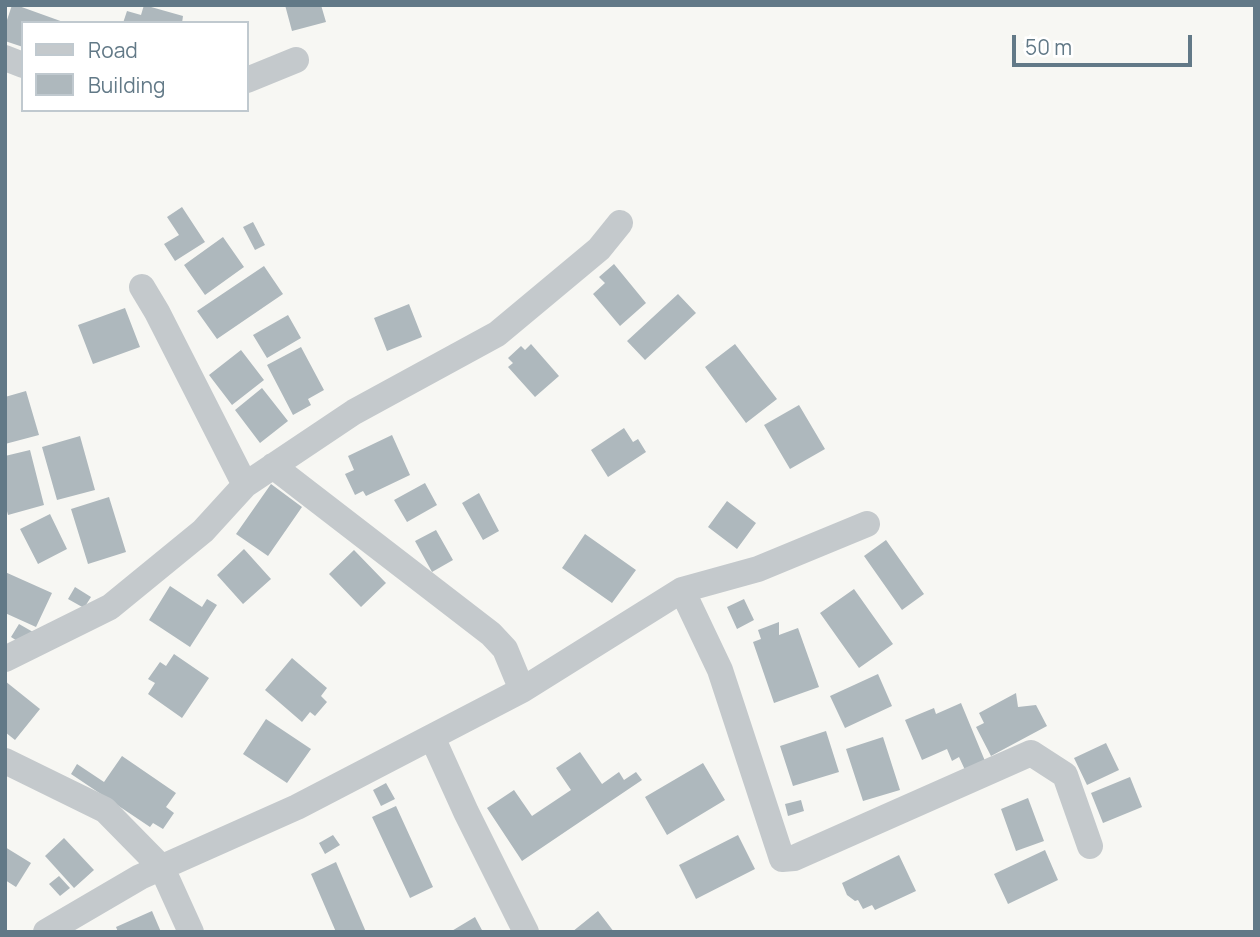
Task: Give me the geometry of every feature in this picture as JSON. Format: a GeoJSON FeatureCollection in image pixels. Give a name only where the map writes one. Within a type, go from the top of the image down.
{"type":"FeatureCollection","features":[{"type":"Feature","properties":{"kind":"street"},"geometry":{"type":"LineString","coordinates":[[248,80],[296,60]]}},
{"type":"Feature","properties":{"kind":"street"},"geometry":{"type":"LineString","coordinates":[[5,659],[110,607],[203,531],[245,485],[354,412],[498,334],[599,249],[620,223]]}},
{"type":"Feature","properties":{"kind":"street"},"geometry":{"type":"LineString","coordinates":[[142,287],[245,485]]}},
{"type":"Feature","properties":{"kind":"street"},"geometry":{"type":"LineString","coordinates":[[273,466],[491,634],[505,649],[522,690]]}},
{"type":"Feature","properties":{"kind":"street"},"geometry":{"type":"LineString","coordinates":[[46,932],[140,877],[297,807],[522,690],[682,590],[758,569],[867,524]]}},
{"type":"Feature","properties":{"kind":"street"},"geometry":{"type":"LineString","coordinates":[[682,590],[720,670],[782,859],[794,858],[1031,753],[1065,775],[1090,846]]}},
{"type":"Feature","properties":{"kind":"street"},"geometry":{"type":"LineString","coordinates":[[432,737],[526,932]]}},
{"type":"Feature","properties":{"kind":"street"},"geometry":{"type":"LineString","coordinates":[[5,761],[105,810],[162,868],[191,932]]}},
{"type":"Feature","properties":{"kind":"building"},"geometry":{"type":"Polygon","coordinates":[[[12,5],[60,21],[21,21],[21,46],[5,41],[5,26],[12,5]]]}},
{"type":"Feature","properties":{"kind":"building"},"geometry":{"type":"Polygon","coordinates":[[[144,5],[183,16],[182,21],[124,21],[127,11],[141,15],[144,5]]]}},
{"type":"Feature","properties":{"kind":"building"},"geometry":{"type":"Polygon","coordinates":[[[285,5],[321,5],[326,22],[292,31],[285,5]]]}},
{"type":"Feature","properties":{"kind":"building"},"geometry":{"type":"Polygon","coordinates":[[[182,207],[205,242],[175,261],[164,244],[179,235],[167,217],[182,207]]]}},
{"type":"Feature","properties":{"kind":"building"},"geometry":{"type":"Polygon","coordinates":[[[253,222],[265,245],[255,250],[243,227],[253,222]]]}},
{"type":"Feature","properties":{"kind":"building"},"geometry":{"type":"Polygon","coordinates":[[[223,237],[244,267],[205,295],[184,265],[223,237]]]}},
{"type":"Feature","properties":{"kind":"building"},"geometry":{"type":"Polygon","coordinates":[[[614,264],[646,303],[620,326],[593,294],[605,283],[599,277],[614,264]]]}},
{"type":"Feature","properties":{"kind":"building"},"geometry":{"type":"Polygon","coordinates":[[[264,266],[283,294],[217,339],[197,311],[264,266]]]}},
{"type":"Feature","properties":{"kind":"building"},"geometry":{"type":"Polygon","coordinates":[[[678,294],[696,313],[645,360],[627,341],[678,294]]]}},
{"type":"Feature","properties":{"kind":"building"},"geometry":{"type":"Polygon","coordinates":[[[409,304],[422,337],[387,351],[374,318],[409,304]]]}},
{"type":"Feature","properties":{"kind":"building"},"geometry":{"type":"Polygon","coordinates":[[[125,308],[140,347],[93,364],[78,325],[125,308]]]}},
{"type":"Feature","properties":{"kind":"building"},"geometry":{"type":"Polygon","coordinates":[[[288,315],[301,338],[267,358],[253,335],[288,315]]]}},
{"type":"Feature","properties":{"kind":"building"},"geometry":{"type":"Polygon","coordinates":[[[531,344],[559,376],[535,397],[508,367],[513,363],[508,358],[521,346],[525,350],[531,344]]]}},
{"type":"Feature","properties":{"kind":"building"},"geometry":{"type":"Polygon","coordinates":[[[735,344],[777,399],[746,423],[705,367],[735,344]]]}},
{"type":"Feature","properties":{"kind":"building"},"geometry":{"type":"Polygon","coordinates":[[[301,347],[324,390],[308,399],[311,405],[293,415],[267,365],[301,347]]]}},
{"type":"Feature","properties":{"kind":"building"},"geometry":{"type":"Polygon","coordinates":[[[241,350],[264,380],[232,405],[209,375],[241,350]]]}},
{"type":"Feature","properties":{"kind":"building"},"geometry":{"type":"Polygon","coordinates":[[[262,388],[288,421],[260,443],[235,410],[262,388]]]}},
{"type":"Feature","properties":{"kind":"building"},"geometry":{"type":"Polygon","coordinates":[[[26,391],[39,435],[5,444],[5,397],[26,391]]]}},
{"type":"Feature","properties":{"kind":"building"},"geometry":{"type":"Polygon","coordinates":[[[799,405],[825,449],[790,469],[764,425],[799,405]]]}},
{"type":"Feature","properties":{"kind":"building"},"geometry":{"type":"Polygon","coordinates":[[[624,428],[633,442],[638,439],[646,452],[608,477],[591,450],[624,428]]]}},
{"type":"Feature","properties":{"kind":"building"},"geometry":{"type":"Polygon","coordinates":[[[392,435],[410,475],[366,496],[363,491],[355,495],[345,474],[354,470],[348,456],[392,435]]]}},
{"type":"Feature","properties":{"kind":"building"},"geometry":{"type":"Polygon","coordinates":[[[80,436],[95,490],[57,500],[42,447],[80,436]]]}},
{"type":"Feature","properties":{"kind":"building"},"geometry":{"type":"Polygon","coordinates":[[[30,450],[44,505],[8,515],[5,503],[5,456],[30,450]]]}},
{"type":"Feature","properties":{"kind":"building"},"geometry":{"type":"Polygon","coordinates":[[[425,483],[437,505],[407,522],[394,500],[425,483]]]}},
{"type":"Feature","properties":{"kind":"building"},"geometry":{"type":"Polygon","coordinates":[[[271,484],[302,507],[268,556],[236,534],[271,484]]]}},
{"type":"Feature","properties":{"kind":"building"},"geometry":{"type":"Polygon","coordinates":[[[479,493],[499,531],[483,540],[462,503],[479,493]]]}},
{"type":"Feature","properties":{"kind":"building"},"geometry":{"type":"Polygon","coordinates":[[[109,497],[126,552],[88,564],[71,509],[109,497]]]}},
{"type":"Feature","properties":{"kind":"building"},"geometry":{"type":"Polygon","coordinates":[[[727,501],[756,523],[737,549],[708,527],[727,501]]]}},
{"type":"Feature","properties":{"kind":"building"},"geometry":{"type":"Polygon","coordinates":[[[50,514],[67,549],[38,564],[20,529],[50,514]]]}},
{"type":"Feature","properties":{"kind":"building"},"geometry":{"type":"Polygon","coordinates":[[[436,530],[453,560],[432,572],[415,541],[436,530]]]}},
{"type":"Feature","properties":{"kind":"building"},"geometry":{"type":"Polygon","coordinates":[[[585,534],[636,570],[612,603],[562,568],[585,534]]]}},
{"type":"Feature","properties":{"kind":"building"},"geometry":{"type":"Polygon","coordinates":[[[886,540],[924,594],[902,610],[864,556],[886,540]]]}},
{"type":"Feature","properties":{"kind":"building"},"geometry":{"type":"Polygon","coordinates":[[[244,549],[271,579],[243,604],[217,575],[244,549]]]}},
{"type":"Feature","properties":{"kind":"building"},"geometry":{"type":"Polygon","coordinates":[[[354,550],[386,583],[361,607],[329,574],[354,550]]]}},
{"type":"Feature","properties":{"kind":"building"},"geometry":{"type":"Polygon","coordinates":[[[5,572],[52,593],[36,627],[5,613],[5,572]]]}},
{"type":"Feature","properties":{"kind":"building"},"geometry":{"type":"Polygon","coordinates":[[[170,586],[202,607],[207,599],[217,605],[190,647],[149,620],[170,586]]]}},
{"type":"Feature","properties":{"kind":"building"},"geometry":{"type":"Polygon","coordinates":[[[75,587],[91,597],[84,608],[68,599],[75,587]]]}},
{"type":"Feature","properties":{"kind":"building"},"geometry":{"type":"Polygon","coordinates":[[[854,589],[893,644],[859,668],[820,613],[854,589]]]}},
{"type":"Feature","properties":{"kind":"building"},"geometry":{"type":"Polygon","coordinates":[[[744,599],[754,620],[737,629],[727,607],[744,599]]]}},
{"type":"Feature","properties":{"kind":"building"},"geometry":{"type":"Polygon","coordinates":[[[779,622],[779,635],[798,628],[819,687],[774,703],[753,642],[761,639],[758,630],[779,622]]]}},
{"type":"Feature","properties":{"kind":"building"},"geometry":{"type":"Polygon","coordinates":[[[19,624],[33,632],[25,646],[11,637],[19,624]]]}},
{"type":"Feature","properties":{"kind":"building"},"geometry":{"type":"Polygon","coordinates":[[[174,654],[209,678],[182,718],[148,694],[155,683],[148,679],[160,662],[166,666],[174,654]]]}},
{"type":"Feature","properties":{"kind":"building"},"geometry":{"type":"Polygon","coordinates":[[[292,658],[327,688],[321,696],[327,702],[315,716],[310,712],[302,722],[265,690],[292,658]]]}},
{"type":"Feature","properties":{"kind":"building"},"geometry":{"type":"Polygon","coordinates":[[[878,674],[892,706],[845,728],[830,696],[878,674]]]}},
{"type":"Feature","properties":{"kind":"building"},"geometry":{"type":"Polygon","coordinates":[[[5,681],[40,709],[15,740],[5,732],[5,681]]]}},
{"type":"Feature","properties":{"kind":"building"},"geometry":{"type":"Polygon","coordinates":[[[1016,693],[1018,707],[1036,705],[1047,726],[991,756],[976,727],[984,723],[979,713],[1016,693]]]}},
{"type":"Feature","properties":{"kind":"building"},"geometry":{"type":"Polygon","coordinates":[[[961,703],[985,761],[965,770],[959,757],[952,761],[947,749],[922,760],[905,720],[934,708],[936,714],[961,703]]]}},
{"type":"Feature","properties":{"kind":"building"},"geometry":{"type":"Polygon","coordinates":[[[266,719],[311,749],[287,783],[243,754],[266,719]]]}},
{"type":"Feature","properties":{"kind":"building"},"geometry":{"type":"Polygon","coordinates":[[[826,731],[839,772],[793,786],[780,746],[826,731]]]}},
{"type":"Feature","properties":{"kind":"building"},"geometry":{"type":"Polygon","coordinates":[[[883,737],[900,790],[863,801],[846,749],[883,737]]]}},
{"type":"Feature","properties":{"kind":"building"},"geometry":{"type":"Polygon","coordinates":[[[1106,743],[1119,770],[1087,785],[1074,758],[1106,743]]]}},
{"type":"Feature","properties":{"kind":"building"},"geometry":{"type":"Polygon","coordinates":[[[580,752],[602,784],[619,772],[624,780],[636,772],[642,780],[522,861],[487,808],[514,790],[532,816],[571,790],[556,768],[580,752]]]}},
{"type":"Feature","properties":{"kind":"building"},"geometry":{"type":"Polygon","coordinates":[[[122,756],[176,793],[166,807],[174,813],[163,829],[153,823],[150,827],[71,774],[77,764],[104,782],[122,756]]]}},
{"type":"Feature","properties":{"kind":"building"},"geometry":{"type":"Polygon","coordinates":[[[703,763],[725,800],[667,835],[645,797],[703,763]]]}},
{"type":"Feature","properties":{"kind":"building"},"geometry":{"type":"Polygon","coordinates":[[[1130,777],[1142,807],[1103,823],[1091,793],[1130,777]]]}},
{"type":"Feature","properties":{"kind":"building"},"geometry":{"type":"Polygon","coordinates":[[[386,783],[395,799],[381,806],[373,790],[386,783]]]}},
{"type":"Feature","properties":{"kind":"building"},"geometry":{"type":"Polygon","coordinates":[[[1028,798],[1044,841],[1016,851],[1001,809],[1028,798]]]}},
{"type":"Feature","properties":{"kind":"building"},"geometry":{"type":"Polygon","coordinates":[[[801,800],[804,811],[788,816],[785,804],[801,800]]]}},
{"type":"Feature","properties":{"kind":"building"},"geometry":{"type":"Polygon","coordinates":[[[396,806],[433,887],[410,898],[372,817],[396,806]]]}},
{"type":"Feature","properties":{"kind":"building"},"geometry":{"type":"Polygon","coordinates":[[[333,835],[340,845],[325,854],[319,843],[333,835]]]}},
{"type":"Feature","properties":{"kind":"building"},"geometry":{"type":"Polygon","coordinates":[[[738,835],[755,869],[696,899],[679,865],[738,835]]]}},
{"type":"Feature","properties":{"kind":"building"},"geometry":{"type":"Polygon","coordinates":[[[64,838],[94,870],[74,888],[45,856],[64,838]]]}},
{"type":"Feature","properties":{"kind":"building"},"geometry":{"type":"Polygon","coordinates":[[[5,847],[31,863],[16,887],[5,880],[5,847]]]}},
{"type":"Feature","properties":{"kind":"building"},"geometry":{"type":"Polygon","coordinates":[[[1045,850],[1058,880],[1008,904],[994,874],[1045,850]]]}},
{"type":"Feature","properties":{"kind":"building"},"geometry":{"type":"Polygon","coordinates":[[[899,855],[916,891],[875,910],[872,905],[863,909],[858,900],[855,901],[847,895],[842,883],[899,855]]]}},
{"type":"Feature","properties":{"kind":"building"},"geometry":{"type":"Polygon","coordinates":[[[336,862],[366,932],[336,932],[311,874],[336,862]]]}},
{"type":"Feature","properties":{"kind":"building"},"geometry":{"type":"Polygon","coordinates":[[[59,876],[70,888],[60,896],[49,884],[59,876]]]}},
{"type":"Feature","properties":{"kind":"building"},"geometry":{"type":"Polygon","coordinates":[[[152,911],[161,932],[118,932],[116,927],[152,911]]]}},
{"type":"Feature","properties":{"kind":"building"},"geometry":{"type":"Polygon","coordinates":[[[598,911],[614,932],[572,932],[598,911]]]}},
{"type":"Feature","properties":{"kind":"building"},"geometry":{"type":"Polygon","coordinates":[[[475,917],[483,932],[450,932],[475,917]]]}}]}
